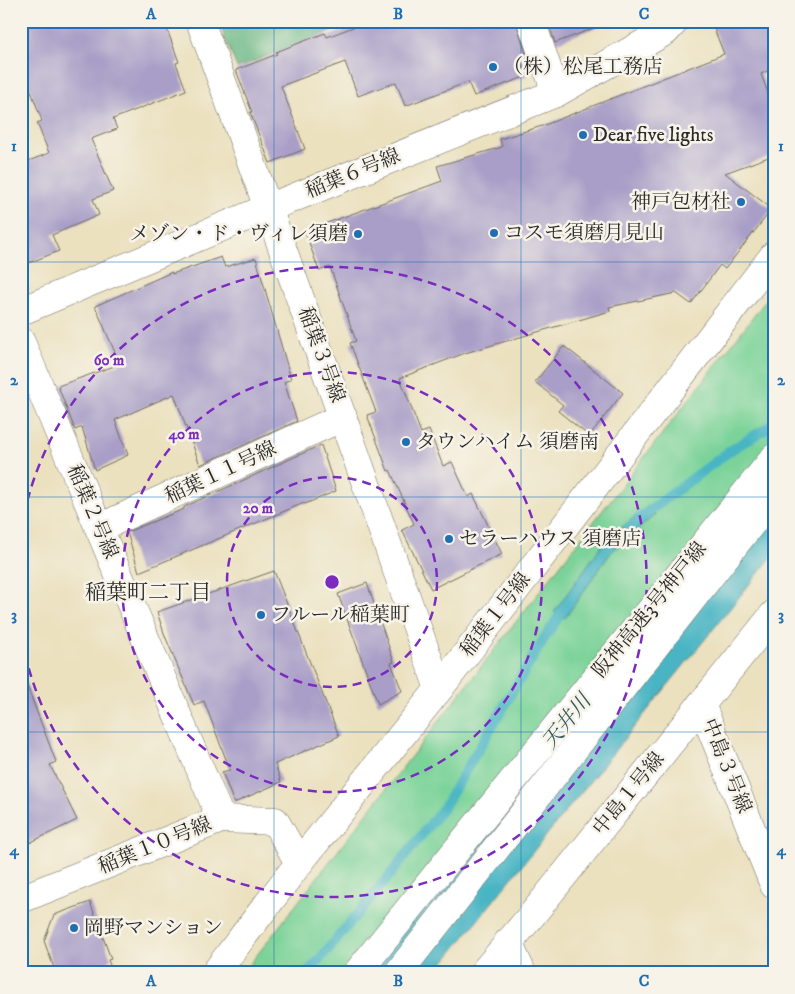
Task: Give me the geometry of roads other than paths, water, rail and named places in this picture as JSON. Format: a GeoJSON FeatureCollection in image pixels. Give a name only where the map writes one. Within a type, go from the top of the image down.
{"type":"FeatureCollection","features":[{"type":"Feature","properties":{"kind":"main road","name":"稲葉３号線"},"geometry":{"type":"LineString","coordinates":[[200,21],[439,689]]}},
{"type":"Feature","properties":{"kind":"main road"},"geometry":{"type":"LineString","coordinates":[[532,21],[556,92]]}},
{"type":"Feature","properties":{"kind":"main road","name":"稲葉６号線"},"geometry":{"type":"LineString","coordinates":[[21,311],[268,208],[556,92],[666,31],[675,21]]}},
{"type":"Feature","properties":{"kind":"main road","name":"稲葉１号線"},"geometry":{"type":"LineString","coordinates":[[215,973],[439,689],[774,255]]}},
{"type":"Feature","properties":{"kind":"main road","name":"稲葉２号線"},"geometry":{"type":"LineString","coordinates":[[21,342],[222,819]]}},
{"type":"Feature","properties":{"kind":"main road","name":"稲葉１１号線"},"geometry":{"type":"LineString","coordinates":[[100,528],[343,418]]}},
{"type":"Feature","properties":{"kind":"main road","name":"阪神高速3号神戸線"},"geometry":{"type":"LineString","coordinates":[[357,973],[774,458]]}},
{"type":"Feature","properties":{"kind":"main road","name":"阪神高速3号神戸線"},"geometry":{"type":"LineString","coordinates":[[398,973],[774,495]]}},
{"type":"Feature","properties":{"kind":"main road","name":"中島１号線"},"geometry":{"type":"LineString","coordinates":[[483,973],[532,915],[774,614]]}},
{"type":"Feature","properties":{"kind":"main road","name":"中島３号線"},"geometry":{"type":"LineString","coordinates":[[701,704],[774,885]]}},
{"type":"Feature","properties":{"kind":"main road","name":"稲葉１０号線"},"geometry":{"type":"LineString","coordinates":[[21,899],[222,819],[275,821],[300,863]]}},
{"type":"Feature","properties":{"kind":"main road"},"geometry":{"type":"LineString","coordinates":[[508,942],[522,973]]}},
{"type":"Feature","properties":{"kind":"water","name":"天井川"},"geometry":{"type":"Polygon","coordinates":[[[774,452],[774,554],[435,973],[362,973],[774,452]]]}},
{"type":"Feature","properties":{"kind":"water"},"geometry":{"type":"Polygon","coordinates":[[[648,506],[655,515],[612,551],[565,618],[554,612],[604,542],[648,506]]]}},
{"type":"Feature","properties":{"kind":"waterway"},"geometry":{"type":"LineString","coordinates":[[641,517],[731,450],[774,422]]}},
{"type":"Feature","properties":{"kind":"waterway"},"geometry":{"type":"LineString","coordinates":[[308,973],[444,807],[544,639],[567,604]]}},
{"type":"Feature","properties":{"kind":"place","name":"（株）松尾工務店"},"geometry":{"type":"Point","coordinates":[493,67]}},
{"type":"Feature","properties":{"kind":"place","name":"Dear five lights"},"geometry":{"type":"Point","coordinates":[583,135]}},
{"type":"Feature","properties":{"kind":"place","name":"神戸包材社"},"geometry":{"type":"Point","coordinates":[741,202]}},
{"type":"Feature","properties":{"kind":"place","name":"コスモ須磨月見山"},"geometry":{"type":"Point","coordinates":[494,233]}},
{"type":"Feature","properties":{"kind":"place","name":"メゾン・ド・ヴィレ須磨"},"geometry":{"type":"Point","coordinates":[358,234]}},
{"type":"Feature","properties":{"kind":"place","name":"タウンハイム 須磨南"},"geometry":{"type":"Point","coordinates":[406,442]}},
{"type":"Feature","properties":{"kind":"place","name":"セラーハウス 須磨店"},"geometry":{"type":"Point","coordinates":[449,539]}},
{"type":"Feature","properties":{"kind":"place","name":"フルール稲葉町"},"geometry":{"type":"Point","coordinates":[261,615]}},
{"type":"Feature","properties":{"kind":"place","name":"岡野マンション"},"geometry":{"type":"Point","coordinates":[74,928]}},
{"type":"Feature","properties":{"kind":"district","name":"稲葉町二丁目"},"geometry":{"type":"Point","coordinates":[148,593]}}]}
